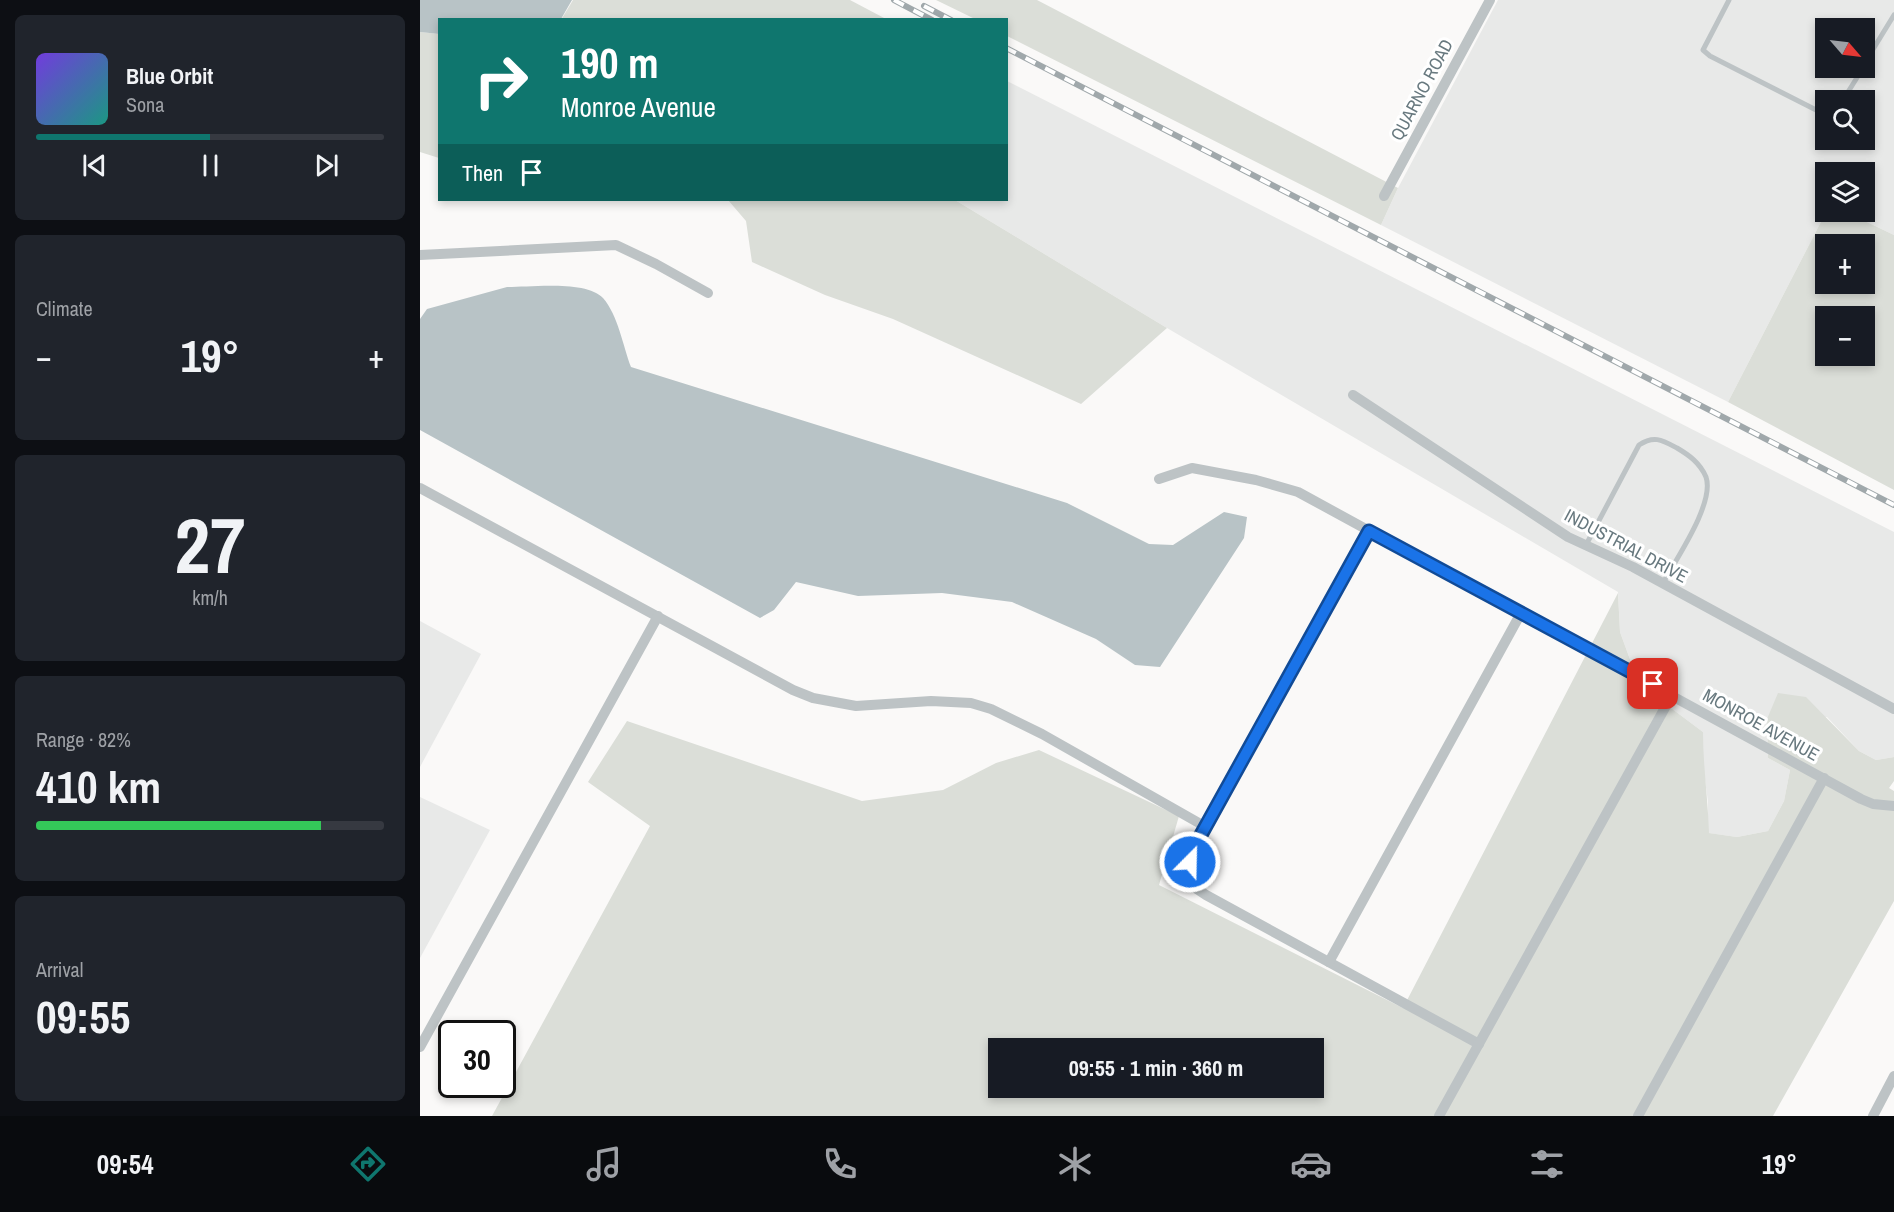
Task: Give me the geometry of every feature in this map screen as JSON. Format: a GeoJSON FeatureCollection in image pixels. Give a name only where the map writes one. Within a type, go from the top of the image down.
{"type":"FeatureCollection","features":[{"type":"Feature","properties":{"kind":"street","name":"QUARNO ROAD"},"geometry":{"type":"LineString","coordinates":[[1384,196],[1490,0]]}},
{"type":"Feature","properties":{"kind":"street"},"geometry":{"type":"LineString","coordinates":[[420,255],[616,245],[656,264],[708,294]]}},
{"type":"Feature","properties":{"kind":"street","name":"INDUSTRIAL DRIVE"},"geometry":{"type":"LineString","coordinates":[[1353,396],[1568,537],[1663,584],[1894,709]]}},
{"type":"Feature","properties":{"kind":"street","name":"MONROE AVENUE"},"geometry":{"type":"LineString","coordinates":[[1159,479],[1192,468],[1256,480],[1298,492],[1873,804],[1894,806]]}},
{"type":"Feature","properties":{"kind":"street"},"geometry":{"type":"LineString","coordinates":[[420,488],[813,698],[856,706],[955,701],[991,709],[1042,734],[1206,827]]}},
{"type":"Feature","properties":{"kind":"street"},"geometry":{"type":"LineString","coordinates":[[1369,531],[1206,827],[1190,862],[1188,872],[1197,889],[1479,1044]]}},
{"type":"Feature","properties":{"kind":"street"},"geometry":{"type":"LineString","coordinates":[[1329,962],[1521,613]]}},
{"type":"Feature","properties":{"kind":"street"},"geometry":{"type":"LineString","coordinates":[[420,1047],[658,616]]}},
{"type":"Feature","properties":{"kind":"street"},"geometry":{"type":"LineString","coordinates":[[1439,1116],[1672,694]]}},
{"type":"Feature","properties":{"kind":"street"},"geometry":{"type":"LineString","coordinates":[[1638,1116],[1824,778]]}},
{"type":"Feature","properties":{"kind":"street"},"geometry":{"type":"LineString","coordinates":[[1873,1116],[1894,1076]]}},
{"type":"Feature","properties":{"kind":"lane"},"geometry":{"type":"LineString","coordinates":[[1729,0],[1703,50],[1815,109]]}},
{"type":"Feature","properties":{"kind":"lane"},"geometry":{"type":"LineString","coordinates":[[1875,47],[1894,15]]}},
{"type":"Feature","properties":{"kind":"lane"},"geometry":{"type":"LineString","coordinates":[[1586,545],[1639,445],[1647,439],[1658,438],[1689,456],[1699,465],[1706,478],[1708,491],[1698,519],[1663,584]]}},
{"type":"Feature","properties":{"kind":"shaded area"},"geometry":{"type":"Polygon","coordinates":[[[420,0],[572,0],[562,18],[438,18],[438,34],[420,32],[420,0]]]}},
{"type":"Feature","properties":{"kind":"shaded area"},"geometry":{"type":"Polygon","coordinates":[[[573,0],[850,0],[884,18],[562,18],[573,0]]]}},
{"type":"Feature","properties":{"kind":"shaded area"},"geometry":{"type":"Polygon","coordinates":[[[936,0],[1037,0],[1398,188],[1381,225],[1008,37],[1008,18],[973,18],[936,0]]]}},
{"type":"Feature","properties":{"kind":"shaded area"},"geometry":{"type":"Polygon","coordinates":[[[1498,0],[1894,0],[1894,235],[1867,222],[1875,222],[1875,162],[1815,162],[1815,222],[1821,222],[1728,402],[1381,225],[1398,188],[1498,0]]]}},
{"type":"Feature","properties":{"kind":"shaded area"},"geometry":{"type":"Polygon","coordinates":[[[420,32],[438,34],[438,158],[420,152],[420,32]]]}},
{"type":"Feature","properties":{"kind":"shaded area"},"geometry":{"type":"Polygon","coordinates":[[[1008,82],[1894,532],[1894,757],[1876,760],[1859,751],[1827,717],[1767,719],[1768,758],[1790,770],[1784,801],[1768,831],[1737,837],[1708,833],[1703,732],[1639,684],[1620,632],[1618,592],[1167,328],[957,201],[1008,201],[1008,82]]]}},
{"type":"Feature","properties":{"kind":"shaded area"},"geometry":{"type":"Polygon","coordinates":[[[729,201],[957,201],[1167,328],[1081,404],[893,319],[825,295],[752,262],[746,221],[729,201]]]}},
{"type":"Feature","properties":{"kind":"shaded area"},"geometry":{"type":"Polygon","coordinates":[[[1821,222],[1867,222],[1894,235],[1894,490],[1728,402],[1821,222]]]}},
{"type":"Feature","properties":{"kind":"shaded area"},"geometry":{"type":"Polygon","coordinates":[[[507,287],[571,287],[595,292],[603,298],[613,313],[631,367],[1067,503],[1149,544],[1173,545],[1224,512],[1247,517],[1244,538],[1160,667],[1135,665],[1096,639],[1012,602],[942,593],[858,596],[796,582],[774,610],[760,618],[420,430],[420,319],[427,309],[507,287]]]}},
{"type":"Feature","properties":{"kind":"shaded area"},"geometry":{"type":"Polygon","coordinates":[[[1618,593],[1620,632],[1639,684],[1703,732],[1709,833],[1737,837],[1768,831],[1784,801],[1790,770],[1768,758],[1767,719],[1778,693],[1806,697],[1859,751],[1876,760],[1894,757],[1894,781],[1889,788],[1894,791],[1894,901],[1773,1116],[492,1116],[502,1098],[516,1098],[516,1072],[650,826],[588,782],[627,721],[862,801],[943,790],[996,763],[1039,750],[1179,816],[1159,885],[1403,1008],[1618,593]]]}},
{"type":"Feature","properties":{"kind":"shaded area"},"geometry":{"type":"Polygon","coordinates":[[[420,621],[481,654],[420,767],[420,621]]]}},
{"type":"Feature","properties":{"kind":"shaded area"},"geometry":{"type":"Polygon","coordinates":[[[420,797],[490,830],[420,958],[420,797]]]}},
{"type":"Feature","properties":{"kind":"railway"},"geometry":{"type":"LineString","coordinates":[[894,0],[928,18]]}},
{"type":"Feature","properties":{"kind":"railway"},"geometry":{"type":"LineString","coordinates":[[924,6],[947,18]]}},
{"type":"Feature","properties":{"kind":"railway"},"geometry":{"type":"LineString","coordinates":[[1008,49],[1894,505]]}},
{"type":"Feature","properties":{"kind":"route"},"geometry":{"type":"LineString","coordinates":[[1190,862],[1197,842],[1369,531],[1653,684]]}}]}
